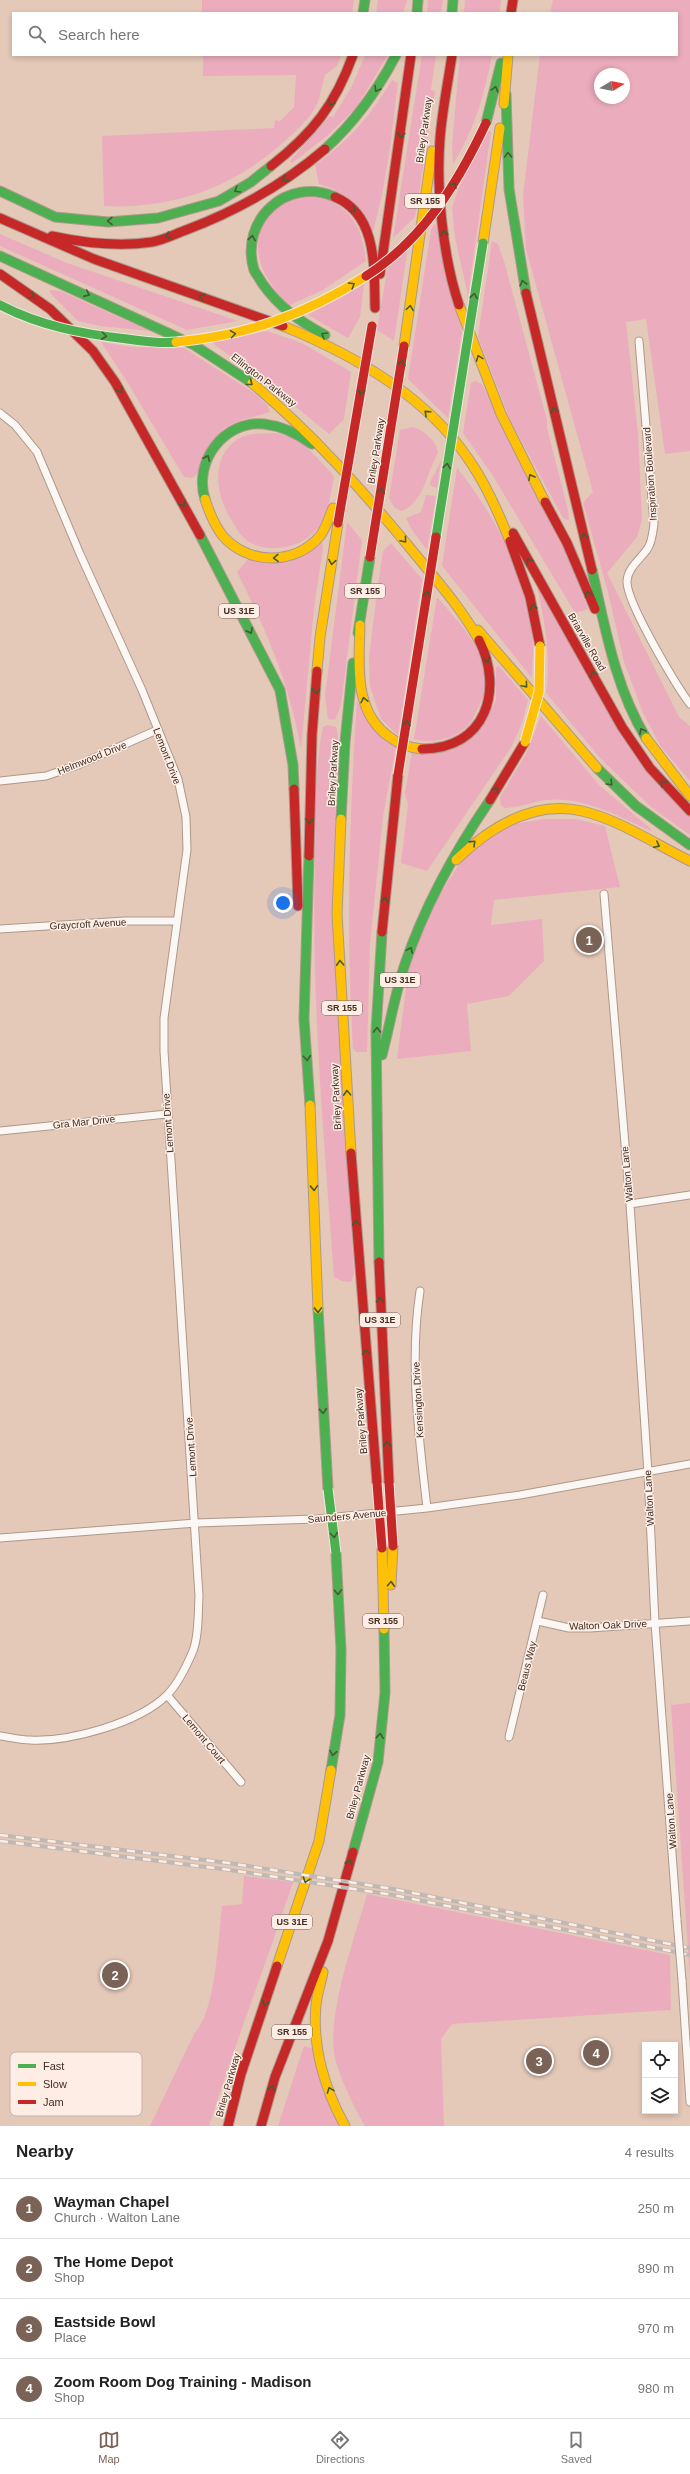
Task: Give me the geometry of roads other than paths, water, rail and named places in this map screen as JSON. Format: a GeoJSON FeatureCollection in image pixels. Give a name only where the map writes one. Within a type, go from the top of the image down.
{"type":"FeatureCollection","features":[{"type":"Feature","properties":{"kind":"main road"},"geometry":{"type":"LineString","coordinates":[[363,12],[365,0]]}},
{"type":"Feature","properties":{"kind":"main road"},"geometry":{"type":"LineString","coordinates":[[452,12],[454,0]]}},
{"type":"Feature","properties":{"kind":"main road"},"geometry":{"type":"LineString","coordinates":[[456,12],[457,0]]}},
{"type":"Feature","properties":{"kind":"main road"},"geometry":{"type":"LineString","coordinates":[[511,12],[513,0]]}},
{"type":"Feature","properties":{"kind":"main road"},"geometry":{"type":"LineString","coordinates":[[413,12],[418,1]]}},
{"type":"Feature","properties":{"kind":"main road"},"geometry":{"type":"LineString","coordinates":[[417,12],[418,1]]}},
{"type":"Feature","properties":{"kind":"main road"},"geometry":{"type":"LineString","coordinates":[[0,191],[55,217],[108,222],[158,218],[218,200],[262,174],[289,152],[323,117],[343,83],[353,56]]}},
{"type":"Feature","properties":{"kind":"main road"},"geometry":{"type":"LineString","coordinates":[[19,227],[66,240],[108,245],[152,242],[211,220],[254,199],[316,158],[346,129],[376,92],[395,56]]}},
{"type":"Feature","properties":{"kind":"main road","name":"Briley Parkway"},"geometry":{"type":"LineString","coordinates":[[228,2126],[241,2074],[319,1841],[340,1715],[341,1650],[336,1553],[328,1489],[320,1372],[312,1138],[304,1019],[312,736],[320,638],[398,164],[411,56]]}},
{"type":"Feature","properties":{"kind":"main road","name":"Briley Parkway"},"geometry":{"type":"LineString","coordinates":[[261,2126],[275,2077],[328,1941],[378,1762],[385,1693],[382,1548],[349,1134],[337,914],[345,742],[353,661],[404,346],[446,56]]}},
{"type":"Feature","properties":{"kind":"main road"},"geometry":{"type":"LineString","coordinates":[[452,56],[440,139],[439,183],[443,225],[458,304],[501,414],[525,466],[567,543],[609,642]]}},
{"type":"Feature","properties":{"kind":"main road"},"geometry":{"type":"LineString","coordinates":[[0,305],[54,326],[94,335],[159,343],[251,331],[283,321],[324,302],[366,277],[394,257],[430,218],[449,192],[469,160],[486,123],[502,56]]}},
{"type":"Feature","properties":{"kind":"main road"},"geometry":{"type":"LineString","coordinates":[[508,56],[506,94],[509,190],[520,272],[609,642],[621,686],[652,750],[690,796]]}},
{"type":"Feature","properties":{"kind":"main road"},"geometry":{"type":"LineString","coordinates":[[378,1069],[376,1031],[379,975],[398,775],[506,94]]}},
{"type":"Feature","properties":{"kind":"main road"},"geometry":{"type":"LineString","coordinates":[[368,365],[282,308],[264,286],[255,270],[251,253],[253,233],[262,212],[278,199],[307,190],[327,193],[342,200],[356,211],[365,226],[373,252],[375,308]]}},
{"type":"Feature","properties":{"kind":"main road","name":"US 31E"},"geometry":{"type":"LineString","coordinates":[[0,218],[69,250],[285,326],[368,365],[405,393],[437,422],[460,448],[479,475],[520,565],[531,601],[540,646],[538,692],[530,727],[525,742],[503,780],[466,832],[446,870],[404,964],[378,1069],[376,1101],[380,1316],[393,1546],[385,1693]]}},
{"type":"Feature","properties":{"kind":"main road","name":"Ellington Parkway"},"geometry":{"type":"LineString","coordinates":[[0,256],[96,298],[179,337],[221,361],[297,420],[403,539],[454,602]]}},
{"type":"Feature","properties":{"kind":"main road","name":"US 31E"},"geometry":{"type":"LineString","coordinates":[[0,274],[50,310],[93,351],[115,382],[206,546],[280,690],[293,765],[304,1019]]}},
{"type":"Feature","properties":{"kind":"main road"},"geometry":{"type":"LineString","coordinates":[[332,459],[286,429],[267,424],[241,426],[226,434],[212,449],[204,467],[202,496],[209,516],[226,539],[238,549],[266,558],[283,558],[308,547],[320,534],[333,508],[347,468]]}},
{"type":"Feature","properties":{"kind":"main road","name":"Briarville Road"},"geometry":{"type":"LineString","coordinates":[[479,475],[622,727],[650,768],[690,811]]}},
{"type":"Feature","properties":{"kind":"main road"},"geometry":{"type":"LineString","coordinates":[[360,625],[360,679],[364,702],[372,720],[382,732],[398,742],[415,748],[440,748],[459,742],[471,734],[482,718],[491,690],[492,679],[485,653],[454,602]]}},
{"type":"Feature","properties":{"kind":"main road"},"geometry":{"type":"LineString","coordinates":[[454,602],[600,773],[637,809],[665,831],[690,845]]}},
{"type":"Feature","properties":{"kind":"main road"},"geometry":{"type":"LineString","coordinates":[[446,870],[481,836],[512,817],[543,810],[571,809],[591,813],[690,861]]}},
{"type":"Feature","properties":{"kind":"main road","name":"US 31E"},"geometry":{"type":"LineString","coordinates":[[328,1941],[316,2011],[319,2048],[323,2072],[338,2114],[345,2126]]}},
{"type":"Feature","properties":{"kind":"street","name":"Inspiration Boulevard"},"geometry":{"type":"LineString","coordinates":[[639,341],[654,524],[650,547],[631,568],[627,581],[630,597],[661,658],[690,704]]}},
{"type":"Feature","properties":{"kind":"street","name":"Lemont Drive"},"geometry":{"type":"LineString","coordinates":[[0,413],[15,425],[37,452],[178,779],[186,817],[187,850],[176,921],[164,1018],[167,1114],[196,1523],[199,1596],[194,1649],[185,1668],[167,1695],[142,1712],[113,1724],[70,1737],[31,1740],[0,1736]]}},
{"type":"Feature","properties":{"kind":"street","name":"Helmwood Drive"},"geometry":{"type":"LineString","coordinates":[[0,781],[46,776],[78,765],[157,730]]}},
{"type":"Feature","properties":{"kind":"street","name":"Walton Lane"},"geometry":{"type":"LineString","coordinates":[[604,894],[630,1204],[648,1473],[655,1623],[690,2102]]}},
{"type":"Feature","properties":{"kind":"street","name":"Graycroft Avenue"},"geometry":{"type":"LineString","coordinates":[[0,929],[125,921],[176,921]]}},
{"type":"Feature","properties":{"kind":"street","name":"Gra Mar Drive"},"geometry":{"type":"LineString","coordinates":[[0,1131],[167,1114]]}},
{"type":"Feature","properties":{"kind":"street"},"geometry":{"type":"LineString","coordinates":[[630,1204],[690,1195]]}},
{"type":"Feature","properties":{"kind":"street","name":"Kensington Drive"},"geometry":{"type":"LineString","coordinates":[[420,1291],[415,1323],[419,1433],[427,1508]]}},
{"type":"Feature","properties":{"kind":"street","name":"Saunders Avenue"},"geometry":{"type":"LineString","coordinates":[[0,1538],[196,1523],[317,1519],[427,1508],[648,1473],[690,1464]]}},
{"type":"Feature","properties":{"kind":"street","name":"Beaus Way"},"geometry":{"type":"LineString","coordinates":[[509,1737],[543,1595]]}},
{"type":"Feature","properties":{"kind":"street","name":"Walton Oak Drive"},"geometry":{"type":"LineString","coordinates":[[538,1621],[569,1628],[690,1620]]}},
{"type":"Feature","properties":{"kind":"street","name":"Lemont Court"},"geometry":{"type":"LineString","coordinates":[[167,1695],[241,1782]]}},
{"type":"Feature","properties":{"kind":"railway"},"geometry":{"type":"LineString","coordinates":[[0,1835],[229,1863],[393,1889],[690,1948]]}},
{"type":"Feature","properties":{"kind":"railway"},"geometry":{"type":"LineString","coordinates":[[0,1841],[230,1870],[393,1895],[690,1955]]}},
{"type":"Feature","properties":{"kind":"place","name":"Wayman Chapel"},"geometry":{"type":"Point","coordinates":[589,940]}},
{"type":"Feature","properties":{"kind":"place","name":"The Home Depot"},"geometry":{"type":"Point","coordinates":[115,1975]}},
{"type":"Feature","properties":{"kind":"place","name":"Zoom Room Dog Training - Madison"},"geometry":{"type":"Point","coordinates":[596,2053]}},
{"type":"Feature","properties":{"kind":"place","name":"Eastside Bowl"},"geometry":{"type":"Point","coordinates":[539,2061]}}]}
